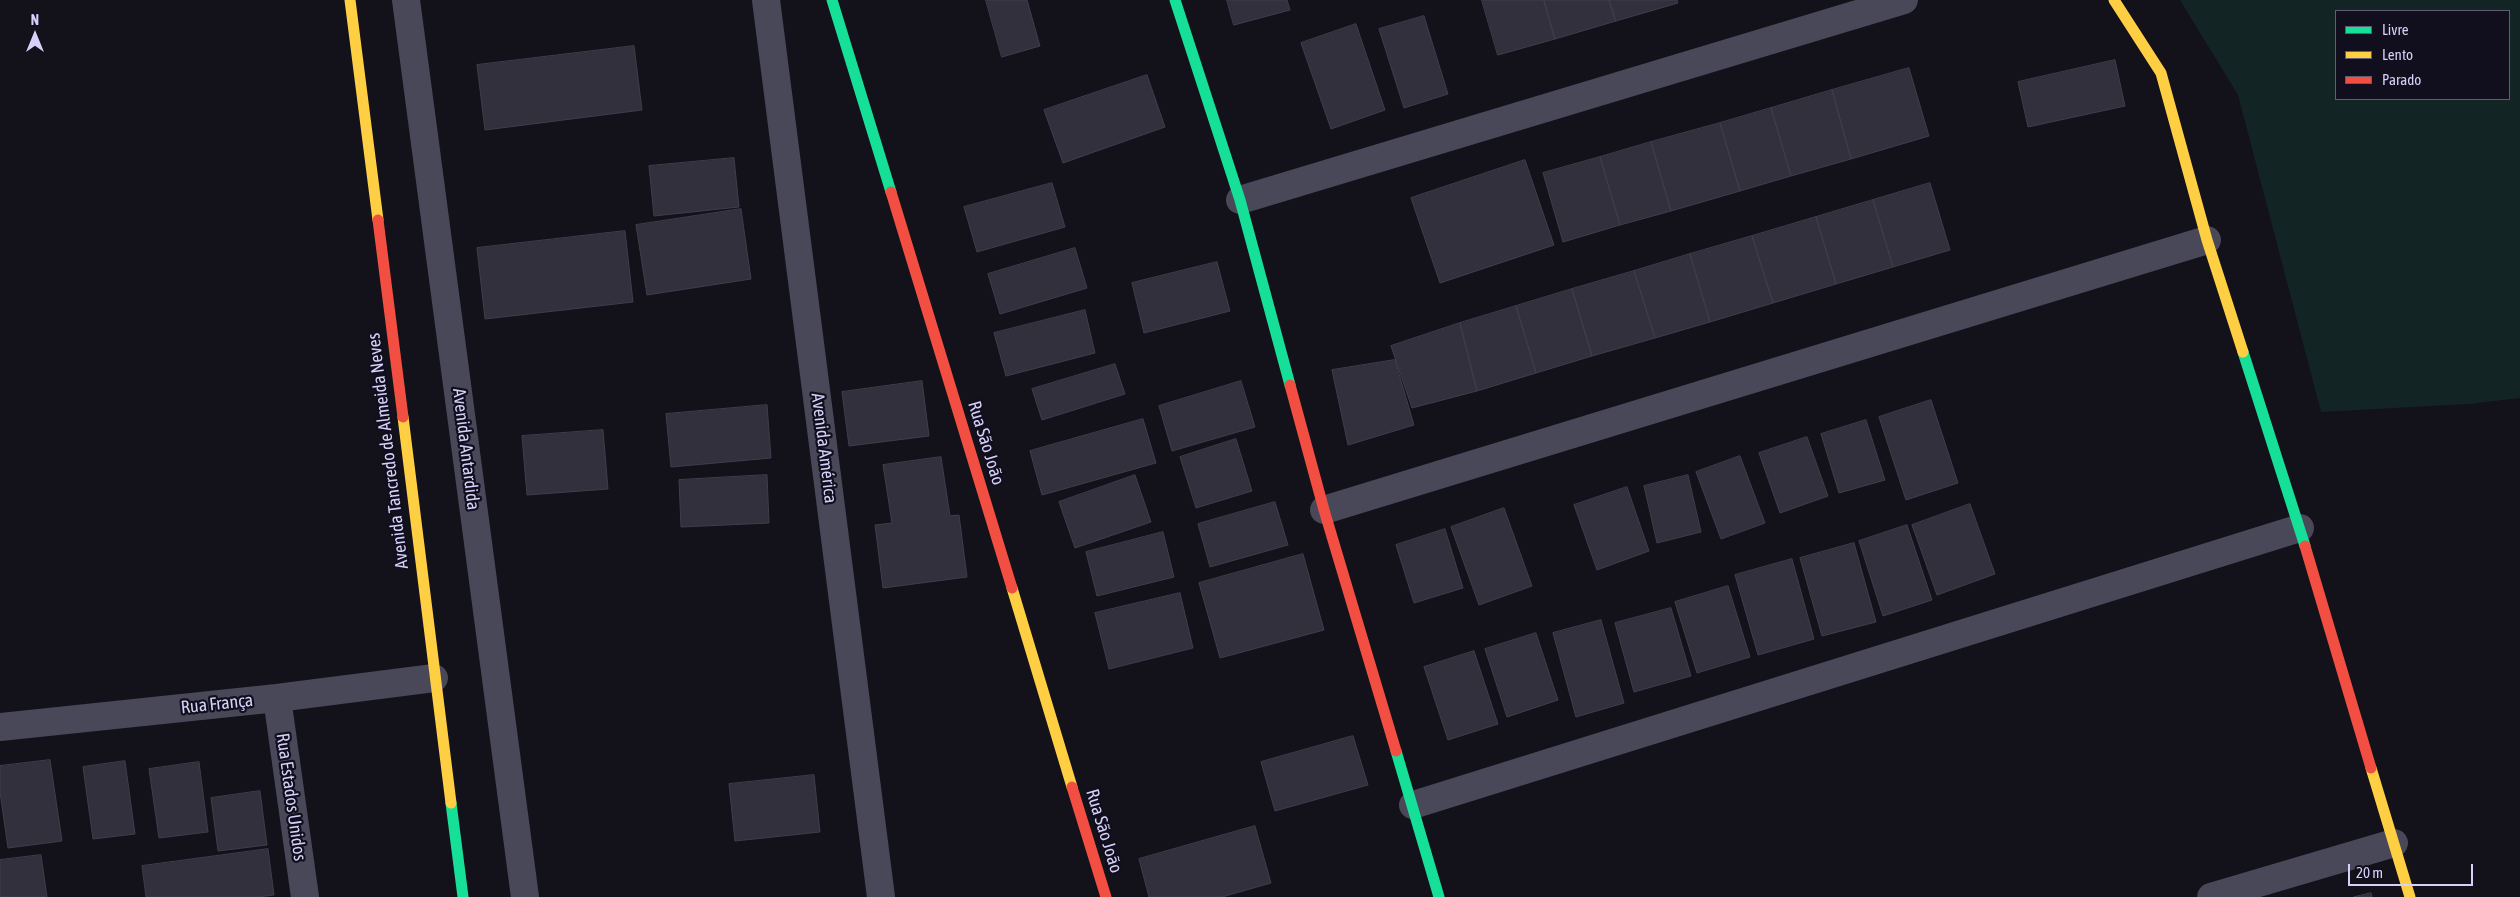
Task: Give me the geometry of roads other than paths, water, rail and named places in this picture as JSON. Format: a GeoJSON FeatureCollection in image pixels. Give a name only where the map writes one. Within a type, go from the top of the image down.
{"type":"FeatureCollection","features":[{"type":"Feature","properties":{"kind":"street","name":"Avenida Tancredo de Almeida Neves"},"geometry":{"type":"LineString","coordinates":[[350,0],[463,897]]}},
{"type":"Feature","properties":{"kind":"street","name":"Avenida Antardida"},"geometry":{"type":"LineString","coordinates":[[406,0],[524,897]]}},
{"type":"Feature","properties":{"kind":"street","name":"Avenida América"},"geometry":{"type":"LineString","coordinates":[[766,0],[881,897]]}},
{"type":"Feature","properties":{"kind":"street","name":"Rua São João"},"geometry":{"type":"LineString","coordinates":[[834,0],[1106,897]]}},
{"type":"Feature","properties":{"kind":"street"},"geometry":{"type":"LineString","coordinates":[[1175,0],[1240,200],[1324,510],[1439,897]]}},
{"type":"Feature","properties":{"kind":"street"},"geometry":{"type":"LineString","coordinates":[[1240,200],[1904,0]]}},
{"type":"Feature","properties":{"kind":"street"},"geometry":{"type":"LineString","coordinates":[[2114,0],[2161,73],[2207,240],[2300,528],[2410,897]]}},
{"type":"Feature","properties":{"kind":"street"},"geometry":{"type":"LineString","coordinates":[[1324,510],[2207,240]]}},
{"type":"Feature","properties":{"kind":"street"},"geometry":{"type":"LineString","coordinates":[[1413,805],[2300,528]]}},
{"type":"Feature","properties":{"kind":"street","name":"Rua França"},"geometry":{"type":"LineString","coordinates":[[0,728],[277,698],[434,678]]}},
{"type":"Feature","properties":{"kind":"street","name":"Rua Estados Unidos"},"geometry":{"type":"LineString","coordinates":[[277,698],[305,897]]}},
{"type":"Feature","properties":{"kind":"street"},"geometry":{"type":"LineString","coordinates":[[2211,897],[2394,844]]}}]}
